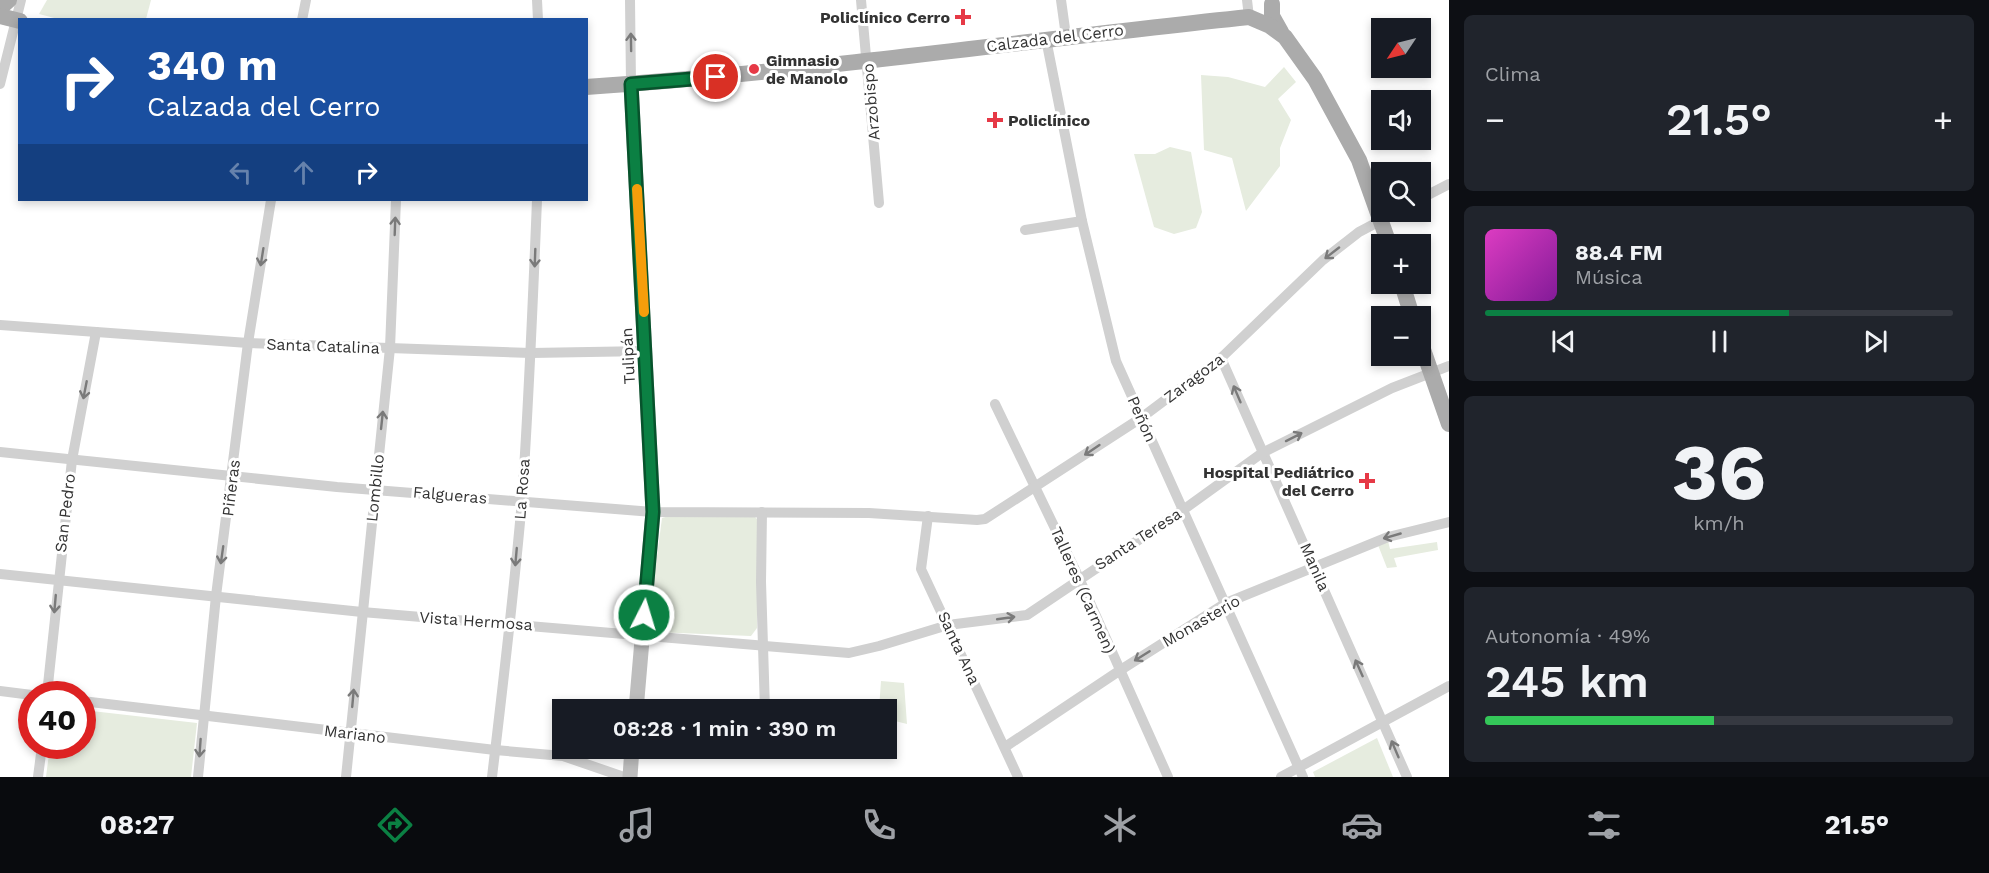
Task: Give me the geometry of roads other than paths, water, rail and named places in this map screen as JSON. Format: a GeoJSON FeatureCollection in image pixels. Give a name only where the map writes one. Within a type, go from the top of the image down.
{"type":"FeatureCollection","features":[{"type":"Feature","properties":{"kind":"main road"},"geometry":{"type":"LineString","coordinates":[[0,8],[9,0]]}},
{"type":"Feature","properties":{"kind":"main road"},"geometry":{"type":"LineString","coordinates":[[1275,2],[1272,16],[1315,79],[1351,143],[1371,194]]}},
{"type":"Feature","properties":{"kind":"main road"},"geometry":{"type":"LineString","coordinates":[[1248,8],[1285,37]]}},
{"type":"Feature","properties":{"kind":"main road","name":"Calzada del Cerro"},"geometry":{"type":"LineString","coordinates":[[588,87],[758,74],[868,61],[1046,39],[1248,8]]}},
{"type":"Feature","properties":{"kind":"main road"},"geometry":{"type":"LineString","coordinates":[[1429,366],[1449,424]]}},
{"type":"Feature","properties":{"kind":"street"},"geometry":{"type":"LineString","coordinates":[[0,84],[12,19],[21,0]]}},
{"type":"Feature","properties":{"kind":"street"},"geometry":{"type":"LineString","coordinates":[[12,19],[29,0]]}},
{"type":"Feature","properties":{"kind":"street"},"geometry":{"type":"LineString","coordinates":[[302,18],[306,0]]}},
{"type":"Feature","properties":{"kind":"street"},"geometry":{"type":"LineString","coordinates":[[537,0],[538,18]]}},
{"type":"Feature","properties":{"kind":"street","name":"Tulipán"},"geometry":{"type":"LineString","coordinates":[[630,0],[631,84],[653,512],[637,699]]}},
{"type":"Feature","properties":{"kind":"street","name":"Arzobispo"},"geometry":{"type":"LineString","coordinates":[[861,0],[879,203]]}},
{"type":"Feature","properties":{"kind":"street"},"geometry":{"type":"LineString","coordinates":[[1061,0],[1066,36]]}},
{"type":"Feature","properties":{"kind":"street"},"geometry":{"type":"LineString","coordinates":[[1248,8],[1275,2]]}},
{"type":"Feature","properties":{"kind":"street","name":"Peñón"},"geometry":{"type":"LineString","coordinates":[[1046,39],[1082,221],[1116,361],[1301,772]]}},
{"type":"Feature","properties":{"kind":"street"},"geometry":{"type":"LineString","coordinates":[[1431,193],[1449,184]]}},
{"type":"Feature","properties":{"kind":"street","name":"Piñeras"},"geometry":{"type":"LineString","coordinates":[[198,777],[216,596],[248,343],[271,201]]}},
{"type":"Feature","properties":{"kind":"street","name":"Lombillo"},"geometry":{"type":"LineString","coordinates":[[346,777],[390,348],[396,201]]}},
{"type":"Feature","properties":{"kind":"street","name":"La Rosa"},"geometry":{"type":"LineString","coordinates":[[492,777],[522,501],[537,201]]}},
{"type":"Feature","properties":{"kind":"street"},"geometry":{"type":"LineString","coordinates":[[1025,230],[1082,221]]}},
{"type":"Feature","properties":{"kind":"street","name":"Zaragoza"},"geometry":{"type":"LineString","coordinates":[[902,515],[985,519],[1141,418],[1221,358],[1323,260],[1359,231],[1377,222]]}},
{"type":"Feature","properties":{"kind":"street","name":"Santa Catalina"},"geometry":{"type":"LineString","coordinates":[[0,325],[248,343],[531,353],[646,351]]}},
{"type":"Feature","properties":{"kind":"street","name":"San Pedro"},"geometry":{"type":"LineString","coordinates":[[48,681],[72,460],[96,332]]}},
{"type":"Feature","properties":{"kind":"street","name":"Manila"},"geometry":{"type":"LineString","coordinates":[[1221,358],[1407,777]]}},
{"type":"Feature","properties":{"kind":"street","name":"Santa Teresa"},"geometry":{"type":"LineString","coordinates":[[948,625],[1027,615],[1183,510],[1262,453],[1344,411],[1449,366]]}},
{"type":"Feature","properties":{"kind":"street","name":"Talleres (Carmen)"},"geometry":{"type":"LineString","coordinates":[[995,404],[1079,578],[1168,777]]}},
{"type":"Feature","properties":{"kind":"street","name":"Falgueras"},"geometry":{"type":"LineString","coordinates":[[0,452],[337,487],[653,512],[902,515]]}},
{"type":"Feature","properties":{"kind":"street"},"geometry":{"type":"LineString","coordinates":[[762,512],[765,699]]}},
{"type":"Feature","properties":{"kind":"street","name":"Santa Ana"},"geometry":{"type":"LineString","coordinates":[[928,516],[921,569],[1018,777]]}},
{"type":"Feature","properties":{"kind":"street","name":"Monasterio"},"geometry":{"type":"LineString","coordinates":[[1005,747],[1226,603],[1388,537],[1449,522]]}},
{"type":"Feature","properties":{"kind":"street","name":"Vista Hermosa"},"geometry":{"type":"LineString","coordinates":[[0,574],[362,612],[849,652],[879,646],[948,625]]}},
{"type":"Feature","properties":{"kind":"street"},"geometry":{"type":"LineString","coordinates":[[1281,777],[1301,772],[1383,722],[1449,686]]}},
{"type":"Feature","properties":{"kind":"street"},"geometry":{"type":"LineString","coordinates":[[0,691],[18,693]]}},
{"type":"Feature","properties":{"kind":"street","name":"Mariano"},"geometry":{"type":"LineString","coordinates":[[96,703],[563,756],[624,777]]}},
{"type":"Feature","properties":{"kind":"street"},"geometry":{"type":"LineString","coordinates":[[38,777],[40,759]]}},
{"type":"Feature","properties":{"kind":"street"},"geometry":{"type":"LineString","coordinates":[[630,777],[631,759]]}},
{"type":"Feature","properties":{"kind":"place","name":"Policlínico Cerro"},"geometry":{"type":"Point","coordinates":[963,17]}},
{"type":"Feature","properties":{"kind":"place","name":"Gimnasio de Manolo"},"geometry":{"type":"Point","coordinates":[754,69]}},
{"type":"Feature","properties":{"kind":"place","name":"Policlínico"},"geometry":{"type":"Point","coordinates":[995,120]}},
{"type":"Feature","properties":{"kind":"place","name":"Hospital Pediátrico del Cerro"},"geometry":{"type":"Point","coordinates":[1367,481]}}]}
